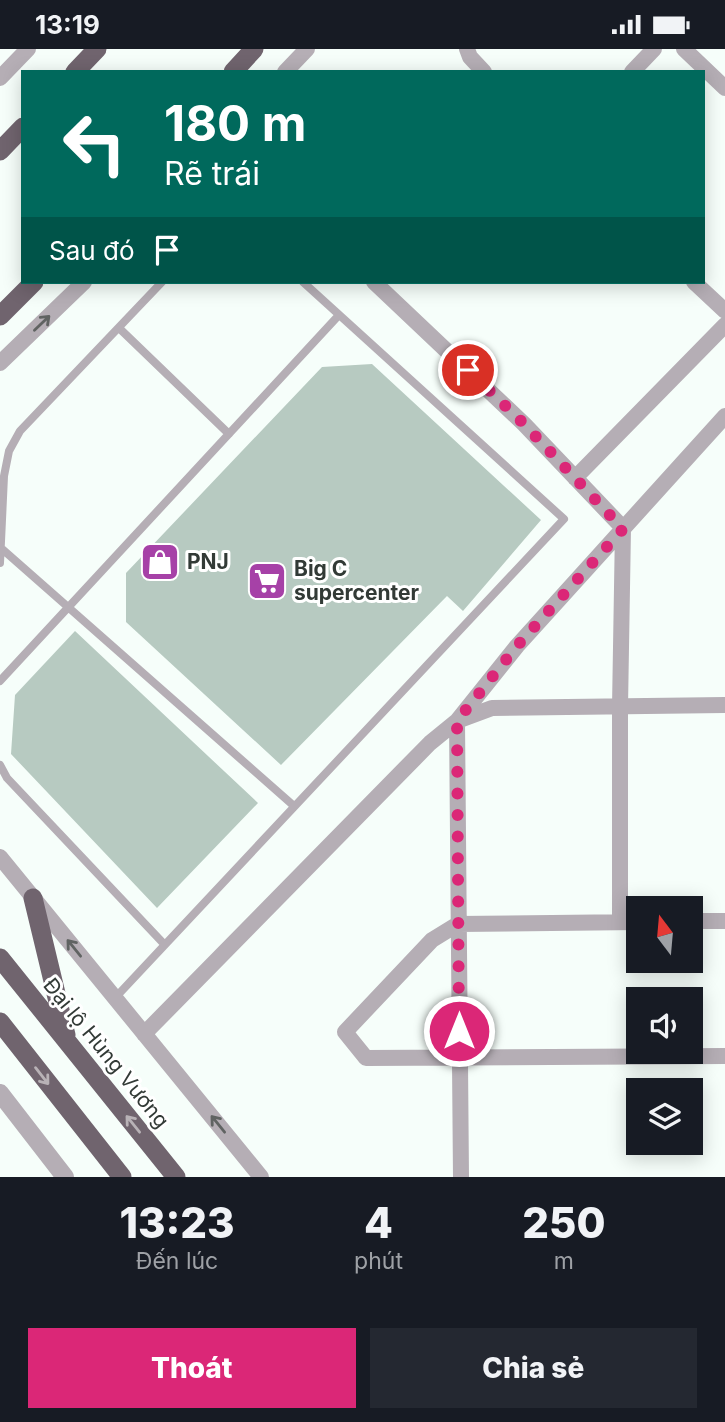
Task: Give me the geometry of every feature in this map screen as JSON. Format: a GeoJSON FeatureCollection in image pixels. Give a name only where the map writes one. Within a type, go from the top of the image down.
{"type":"FeatureCollection","features":[{"type":"Feature","properties":{"kind":"highway"},"geometry":{"type":"LineString","coordinates":[[77,70],[97,49]]}},
{"type":"Feature","properties":{"kind":"highway"},"geometry":{"type":"LineString","coordinates":[[235,70],[254,49]]}},
{"type":"Feature","properties":{"kind":"highway"},"geometry":{"type":"LineString","coordinates":[[0,151],[21,129]]}},
{"type":"Feature","properties":{"kind":"highway"},"geometry":{"type":"LineString","coordinates":[[0,316],[32,284]]}},
{"type":"Feature","properties":{"kind":"highway"},"geometry":{"type":"LineString","coordinates":[[33,898],[68,1043]]}},
{"type":"Feature","properties":{"kind":"highway","name":"Đại lộ Hùng Vương"},"geometry":{"type":"LineString","coordinates":[[0,958],[176,1177]]}},
{"type":"Feature","properties":{"kind":"highway"},"geometry":{"type":"LineString","coordinates":[[0,1022],[122,1177]]}},
{"type":"Feature","properties":{"kind":"street"},"geometry":{"type":"LineString","coordinates":[[0,78],[27,49]]}},
{"type":"Feature","properties":{"kind":"street"},"geometry":{"type":"LineString","coordinates":[[287,70],[307,49]]}},
{"type":"Feature","properties":{"kind":"street"},"geometry":{"type":"LineString","coordinates":[[467,49],[470,57],[482,70]]}},
{"type":"Feature","properties":{"kind":"street"},"geometry":{"type":"LineString","coordinates":[[634,70],[654,49]]}},
{"type":"Feature","properties":{"kind":"street"},"geometry":{"type":"LineString","coordinates":[[684,49],[725,88]]}},
{"type":"Feature","properties":{"kind":"street"},"geometry":{"type":"LineString","coordinates":[[0,363],[82,284]]}},
{"type":"Feature","properties":{"kind":"street"},"geometry":{"type":"LineString","coordinates":[[376,284],[524,424],[623,529],[620,922]]}},
{"type":"Feature","properties":{"kind":"street"},"geometry":{"type":"LineString","coordinates":[[696,284],[725,311]]}},
{"type":"Feature","properties":{"kind":"street"},"geometry":{"type":"LineString","coordinates":[[575,478],[725,325]]}},
{"type":"Feature","properties":{"kind":"street"},"geometry":{"type":"LineString","coordinates":[[144,1034],[430,743],[457,721],[517,646],[723,420]]}},
{"type":"Feature","properties":{"kind":"street"},"geometry":{"type":"LineString","coordinates":[[457,721],[492,708],[725,705]]}},
{"type":"Feature","properties":{"kind":"street"},"geometry":{"type":"LineString","coordinates":[[457,721],[460,1177]]}},
{"type":"Feature","properties":{"kind":"street"},"geometry":{"type":"LineString","coordinates":[[0,857],[261,1177]]}},
{"type":"Feature","properties":{"kind":"street"},"geometry":{"type":"LineString","coordinates":[[704,921],[725,921]]}},
{"type":"Feature","properties":{"kind":"street"},"geometry":{"type":"LineString","coordinates":[[626,922],[458,925],[432,940],[345,1032],[366,1058],[725,1056]]}},
{"type":"Feature","properties":{"kind":"street"},"geometry":{"type":"LineString","coordinates":[[0,1093],[65,1177]]}},
{"type":"Feature","properties":{"kind":"lane"},"geometry":{"type":"LineString","coordinates":[[0,563],[4,476],[9,451],[20,431],[160,284]]}},
{"type":"Feature","properties":{"kind":"lane"},"geometry":{"type":"LineString","coordinates":[[115,997],[564,519],[305,284]]}},
{"type":"Feature","properties":{"kind":"lane"},"geometry":{"type":"LineString","coordinates":[[0,681],[339,315]]}},
{"type":"Feature","properties":{"kind":"lane"},"geometry":{"type":"LineString","coordinates":[[118,328],[229,434]]}},
{"type":"Feature","properties":{"kind":"lane"},"geometry":{"type":"LineString","coordinates":[[1,548],[294,806]]}},
{"type":"Feature","properties":{"kind":"lane"},"geometry":{"type":"LineString","coordinates":[[0,765],[7,778],[164,944]]}},
{"type":"Feature","properties":{"kind":"building"},"geometry":{"type":"Polygon","coordinates":[[[372,364],[541,520],[463,611],[447,596],[281,765],[126,622],[126,573],[322,367],[372,364]]]}},
{"type":"Feature","properties":{"kind":"building"},"geometry":{"type":"Polygon","coordinates":[[[75,631],[258,803],[157,908],[11,754],[15,695],[75,631]]]}},
{"type":"Feature","properties":{"kind":"place","name":"PNJ"},"geometry":{"type":"Point","coordinates":[160,562]}},
{"type":"Feature","properties":{"kind":"place","name":"Big C supercenter"},"geometry":{"type":"Point","coordinates":[267,581]}},
{"type":"Feature","properties":{"kind":"route"},"geometry":{"type":"LineString","coordinates":[[459,1031],[457,721],[517,646],[623,529],[524,424],[468,370]]}}]}
